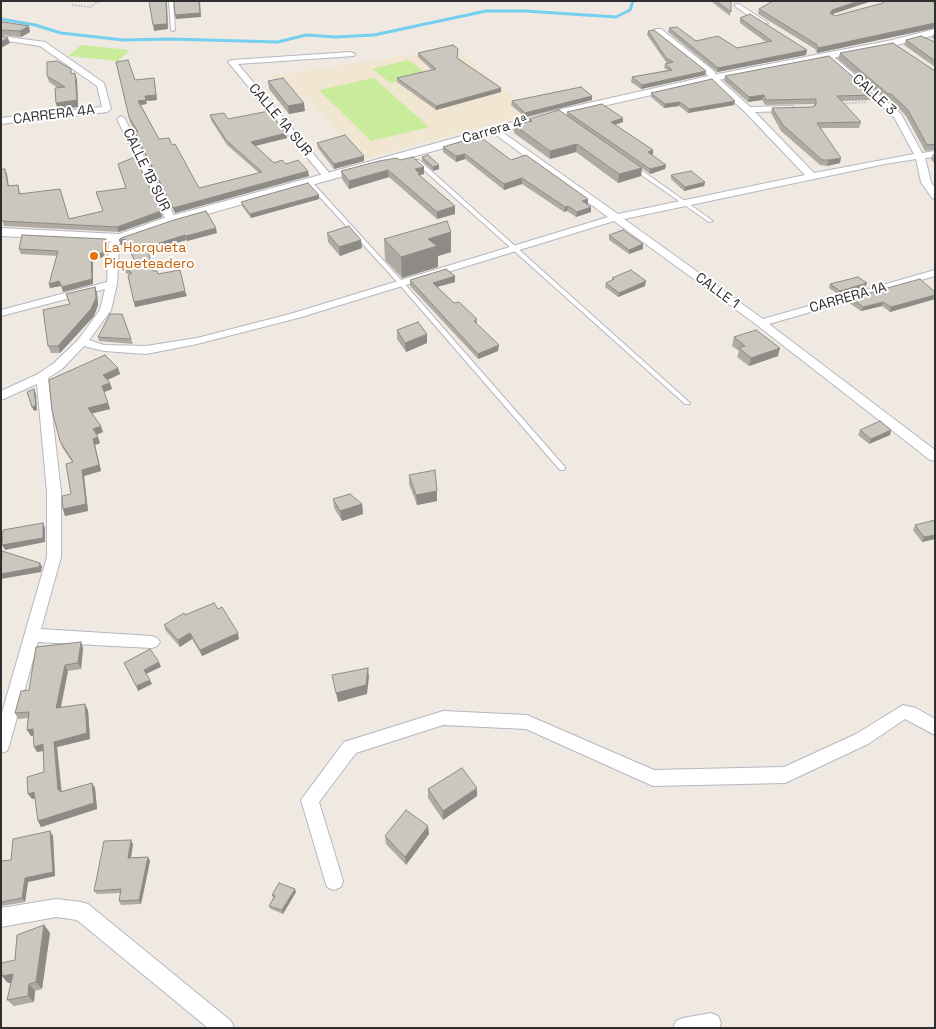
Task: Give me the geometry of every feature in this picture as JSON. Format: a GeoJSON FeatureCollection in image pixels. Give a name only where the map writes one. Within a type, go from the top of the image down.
{"type":"FeatureCollection","features":[{"type":"Feature","properties":{"kind":"street"},"geometry":{"type":"LineString","coordinates":[[737,5],[770,27]]}},
{"type":"Feature","properties":{"kind":"street"},"geometry":{"type":"LineString","coordinates":[[658,31],[711,72],[713,78],[748,110],[811,176]]}},
{"type":"Feature","properties":{"kind":"street","name":"Carrera 4ª"},"geometry":{"type":"LineString","coordinates":[[120,238],[171,220],[496,130],[812,56],[896,45],[927,36]]}},
{"type":"Feature","properties":{"kind":"street","name":"CARRERA 4A"},"geometry":{"type":"LineString","coordinates":[[1,38],[42,44],[101,84],[107,109],[1,121]]}},
{"type":"Feature","properties":{"kind":"street","name":"CALLE 1A SUR"},"geometry":{"type":"LineString","coordinates":[[328,178],[232,62],[351,54]]}},
{"type":"Feature","properties":{"kind":"street","name":"CALLE 3"},"geometry":{"type":"LineString","coordinates":[[829,55],[898,116],[920,157],[926,182],[935,196]]}},
{"type":"Feature","properties":{"kind":"street"},"geometry":{"type":"LineString","coordinates":[[748,110],[801,108]]}},
{"type":"Feature","properties":{"kind":"street","name":"CALLE 1B SUR"},"geometry":{"type":"LineString","coordinates":[[121,119],[171,220]]}},
{"type":"Feature","properties":{"kind":"street","name":"CALLE 1"},"geometry":{"type":"LineString","coordinates":[[496,130],[761,323],[935,457]]}},
{"type":"Feature","properties":{"kind":"street"},"geometry":{"type":"LineString","coordinates":[[82,342],[104,348],[146,350],[197,341],[294,316],[615,218],[886,161],[935,154]]}},
{"type":"Feature","properties":{"kind":"street"},"geometry":{"type":"LineString","coordinates":[[1,232],[120,238]]}},
{"type":"Feature","properties":{"kind":"street"},"geometry":{"type":"LineString","coordinates":[[1,396],[42,377],[58,366],[82,342],[105,310],[112,284],[114,243],[120,238]]}},
{"type":"Feature","properties":{"kind":"street","name":"CARRERA 1A"},"geometry":{"type":"LineString","coordinates":[[761,323],[935,273]]}},
{"type":"Feature","properties":{"kind":"street"},"geometry":{"type":"LineString","coordinates":[[1,313],[112,284]]}},
{"type":"Feature","properties":{"kind":"street"},"geometry":{"type":"LineString","coordinates":[[1,746],[54,557],[54,492],[42,377]]}},
{"type":"Feature","properties":{"kind":"street"},"geometry":{"type":"LineString","coordinates":[[32,635],[152,642]]}},
{"type":"Feature","properties":{"kind":"street"},"geometry":{"type":"LineString","coordinates":[[334,881],[310,800],[350,747],[443,718],[527,722],[653,778],[785,775],[862,739],[903,712],[910,712],[935,728]]}},
{"type":"Feature","properties":{"kind":"street"},"geometry":{"type":"LineString","coordinates":[[1,918],[56,908],[81,911],[224,1028]]}},
{"type":"Feature","properties":{"kind":"street"},"geometry":{"type":"LineString","coordinates":[[682,1028],[711,1023]]}},
{"type":"Feature","properties":{"kind":"lane"},"geometry":{"type":"LineString","coordinates":[[171,1],[173,30]]}},
{"type":"Feature","properties":{"kind":"lane"},"geometry":{"type":"LineString","coordinates":[[409,155],[687,403]]}},
{"type":"Feature","properties":{"kind":"lane"},"geometry":{"type":"LineString","coordinates":[[629,164],[711,221]]}},
{"type":"Feature","properties":{"kind":"lane"},"geometry":{"type":"LineString","coordinates":[[309,182],[562,468]]}},
{"type":"Feature","properties":{"kind":"path"},"geometry":{"type":"LineString","coordinates":[[72,5],[90,7],[100,1]]}},
{"type":"Feature","properties":{"kind":"path"},"geometry":{"type":"LineString","coordinates":[[837,105],[881,100]]}},
{"type":"Feature","properties":{"kind":"shaded area"},"geometry":{"type":"Polygon","coordinates":[[[454,48],[533,113],[364,159],[309,101],[271,76],[454,48]]]}},
{"type":"Feature","properties":{"kind":"green space"},"geometry":{"type":"Polygon","coordinates":[[[81,45],[130,50],[118,61],[68,56],[81,45]]]}},
{"type":"Feature","properties":{"kind":"green space"},"geometry":{"type":"Polygon","coordinates":[[[408,60],[427,74],[391,83],[372,69],[408,60]]]}},
{"type":"Feature","properties":{"kind":"green space"},"geometry":{"type":"Polygon","coordinates":[[[374,78],[429,127],[371,141],[319,90],[374,78]]]}},
{"type":"Feature","properties":{"kind":"building"},"geometry":{"type":"Polygon","coordinates":[[[149,1],[166,1],[167,24],[153,25],[149,1]]]}},
{"type":"Feature","properties":{"kind":"building"},"geometry":{"type":"Polygon","coordinates":[[[174,1],[199,1],[200,13],[175,15],[174,1]]]}},
{"type":"Feature","properties":{"kind":"building"},"geometry":{"type":"Polygon","coordinates":[[[716,1],[731,1],[731,12],[716,1]]]}},
{"type":"Feature","properties":{"kind":"building"},"geometry":{"type":"Polygon","coordinates":[[[773,1],[859,1],[832,10],[830,13],[835,16],[883,3],[884,1],[935,1],[935,23],[818,48],[816,44],[759,9],[773,1]]]}},
{"type":"Feature","properties":{"kind":"building"},"geometry":{"type":"Polygon","coordinates":[[[750,14],[807,50],[718,68],[669,28],[677,27],[696,41],[718,36],[737,48],[772,41],[740,18],[750,14]]]}},
{"type":"Feature","properties":{"kind":"building"},"geometry":{"type":"Polygon","coordinates":[[[1,23],[29,26],[20,31],[1,30],[1,23]]]}},
{"type":"Feature","properties":{"kind":"building"},"geometry":{"type":"Polygon","coordinates":[[[654,30],[706,71],[642,85],[632,77],[672,70],[665,64],[673,62],[666,58],[648,31],[654,30]]]}},
{"type":"Feature","properties":{"kind":"building"},"geometry":{"type":"Polygon","coordinates":[[[1,36],[8,38],[1,42],[1,36]]]}},
{"type":"Feature","properties":{"kind":"building"},"geometry":{"type":"Polygon","coordinates":[[[921,36],[935,42],[935,61],[906,40],[921,36]]]}},
{"type":"Feature","properties":{"kind":"building"},"geometry":{"type":"Polygon","coordinates":[[[893,43],[935,71],[935,144],[927,145],[908,110],[840,53],[893,43]]]}},
{"type":"Feature","properties":{"kind":"building"},"geometry":{"type":"Polygon","coordinates":[[[453,45],[458,49],[457,58],[501,88],[436,106],[397,78],[436,69],[418,53],[453,45]]]}},
{"type":"Feature","properties":{"kind":"building"},"geometry":{"type":"Polygon","coordinates":[[[829,56],[874,95],[837,96],[861,122],[817,123],[841,158],[822,160],[783,125],[772,108],[812,107],[816,105],[816,99],[766,100],[764,95],[749,97],[725,76],[829,56]]]}},
{"type":"Feature","properties":{"kind":"building"},"geometry":{"type":"Polygon","coordinates":[[[128,60],[135,80],[154,78],[156,95],[145,96],[146,100],[138,101],[159,139],[169,138],[172,145],[175,144],[199,188],[262,172],[226,140],[210,115],[224,113],[228,119],[269,111],[286,133],[251,142],[274,163],[282,160],[286,164],[298,160],[308,171],[173,208],[135,133],[138,132],[129,117],[116,62],[128,60]]]}},
{"type":"Feature","properties":{"kind":"building"},"geometry":{"type":"Polygon","coordinates":[[[57,61],[71,69],[71,74],[75,73],[77,100],[56,103],[55,88],[65,87],[47,76],[47,62],[57,61]]]}},
{"type":"Feature","properties":{"kind":"building"},"geometry":{"type":"Polygon","coordinates":[[[283,78],[304,103],[288,106],[268,81],[283,78]]]}},
{"type":"Feature","properties":{"kind":"building"},"geometry":{"type":"Polygon","coordinates":[[[712,79],[735,101],[689,109],[680,102],[665,104],[651,93],[712,79]]]}},
{"type":"Feature","properties":{"kind":"building"},"geometry":{"type":"Polygon","coordinates":[[[581,87],[592,96],[525,113],[512,101],[581,87]]]}},
{"type":"Feature","properties":{"kind":"building"},"geometry":{"type":"Polygon","coordinates":[[[602,104],[623,118],[611,122],[653,150],[648,152],[666,165],[650,169],[567,112],[602,104]]]}},
{"type":"Feature","properties":{"kind":"building"},"geometry":{"type":"Polygon","coordinates":[[[559,110],[642,168],[619,174],[577,144],[550,151],[514,125],[532,121],[529,119],[559,110]]]}},
{"type":"Feature","properties":{"kind":"building"},"geometry":{"type":"Polygon","coordinates":[[[345,135],[364,156],[334,164],[317,143],[345,135]]]}},
{"type":"Feature","properties":{"kind":"building"},"geometry":{"type":"Polygon","coordinates":[[[479,136],[511,160],[526,155],[588,199],[582,201],[591,207],[577,212],[568,206],[565,207],[522,178],[504,184],[465,154],[456,156],[443,147],[479,136]]]}},
{"type":"Feature","properties":{"kind":"building"},"geometry":{"type":"Polygon","coordinates":[[[428,155],[439,165],[433,167],[422,157],[428,155]]]}},
{"type":"Feature","properties":{"kind":"building"},"geometry":{"type":"Polygon","coordinates":[[[135,157],[161,211],[117,227],[2,221],[1,169],[5,169],[8,186],[18,185],[19,194],[60,189],[69,219],[103,211],[96,192],[126,188],[118,164],[135,157]]]}},
{"type":"Feature","properties":{"kind":"building"},"geometry":{"type":"Polygon","coordinates":[[[413,157],[424,167],[415,169],[420,174],[418,174],[455,206],[437,212],[388,170],[349,181],[341,171],[379,161],[413,157]]]}},
{"type":"Feature","properties":{"kind":"building"},"geometry":{"type":"Polygon","coordinates":[[[691,171],[705,182],[685,187],[671,175],[691,171]]]}},
{"type":"Feature","properties":{"kind":"building"},"geometry":{"type":"Polygon","coordinates":[[[308,183],[319,195],[250,214],[241,202],[308,183]]]}},
{"type":"Feature","properties":{"kind":"building"},"geometry":{"type":"Polygon","coordinates":[[[206,211],[216,228],[147,247],[153,271],[157,271],[158,274],[180,270],[185,291],[134,302],[128,276],[132,273],[121,266],[135,262],[125,239],[119,240],[174,220],[206,211]]]}},
{"type":"Feature","properties":{"kind":"building"},"geometry":{"type":"Polygon","coordinates":[[[447,221],[451,232],[428,239],[437,246],[401,257],[384,239],[447,221]]]}},
{"type":"Feature","properties":{"kind":"building"},"geometry":{"type":"Polygon","coordinates":[[[349,226],[361,240],[339,247],[327,233],[349,226]]]}},
{"type":"Feature","properties":{"kind":"building"},"geometry":{"type":"Polygon","coordinates":[[[623,230],[643,244],[629,250],[609,235],[623,230]]]}},
{"type":"Feature","properties":{"kind":"building"},"geometry":{"type":"Polygon","coordinates":[[[22,235],[106,239],[106,245],[102,253],[91,256],[92,279],[62,287],[59,281],[49,284],[58,251],[19,249],[22,235]]]}},
{"type":"Feature","properties":{"kind":"building"},"geometry":{"type":"Polygon","coordinates":[[[446,269],[455,276],[433,283],[454,303],[459,302],[477,319],[474,321],[499,345],[478,354],[410,280],[446,269]]]}},
{"type":"Feature","properties":{"kind":"building"},"geometry":{"type":"Polygon","coordinates":[[[631,270],[646,281],[619,293],[606,283],[614,279],[612,278],[631,270]]]}},
{"type":"Feature","properties":{"kind":"building"},"geometry":{"type":"Polygon","coordinates":[[[858,277],[867,283],[840,291],[830,284],[858,277]]]}},
{"type":"Feature","properties":{"kind":"building"},"geometry":{"type":"Polygon","coordinates":[[[920,279],[935,292],[935,295],[891,307],[883,302],[863,307],[851,298],[920,279]]]}},
{"type":"Feature","properties":{"kind":"building"},"geometry":{"type":"Polygon","coordinates":[[[95,287],[96,298],[91,309],[58,346],[48,346],[43,310],[70,304],[66,294],[95,287]]]}},
{"type":"Feature","properties":{"kind":"building"},"geometry":{"type":"Polygon","coordinates":[[[110,314],[122,314],[131,339],[98,337],[110,314]]]}},
{"type":"Feature","properties":{"kind":"building"},"geometry":{"type":"Polygon","coordinates":[[[418,322],[427,334],[405,343],[397,330],[418,322]]]}},
{"type":"Feature","properties":{"kind":"building"},"geometry":{"type":"Polygon","coordinates":[[[756,330],[780,348],[751,358],[739,348],[745,346],[734,337],[756,330]]]}},
{"type":"Feature","properties":{"kind":"building"},"geometry":{"type":"Polygon","coordinates":[[[105,355],[118,368],[103,375],[110,383],[102,386],[108,403],[88,408],[101,426],[93,429],[98,437],[93,439],[99,465],[82,470],[86,504],[63,509],[62,496],[71,494],[66,464],[73,462],[60,441],[52,410],[49,380],[105,355]]]}},
{"type":"Feature","properties":{"kind":"building"},"geometry":{"type":"Polygon","coordinates":[[[34,389],[36,405],[32,407],[27,392],[34,389]]]}},
{"type":"Feature","properties":{"kind":"building"},"geometry":{"type":"Polygon","coordinates":[[[880,421],[891,430],[871,439],[860,430],[880,421]]]}},
{"type":"Feature","properties":{"kind":"building"},"geometry":{"type":"Polygon","coordinates":[[[435,470],[437,491],[416,495],[409,475],[435,470]]]}},
{"type":"Feature","properties":{"kind":"building"},"geometry":{"type":"Polygon","coordinates":[[[350,494],[362,504],[340,511],[333,499],[350,494]]]}},
{"type":"Feature","properties":{"kind":"building"},"geometry":{"type":"Polygon","coordinates":[[[935,520],[935,535],[924,537],[915,525],[935,520]]]}},
{"type":"Feature","properties":{"kind":"building"},"geometry":{"type":"Polygon","coordinates":[[[43,523],[43,538],[2,545],[3,530],[43,523]]]}},
{"type":"Feature","properties":{"kind":"building"},"geometry":{"type":"Polygon","coordinates":[[[2,551],[40,563],[39,567],[1,574],[2,551]]]}},
{"type":"Feature","properties":{"kind":"building"},"geometry":{"type":"Polygon","coordinates":[[[214,603],[218,609],[222,607],[238,633],[200,650],[190,633],[178,640],[164,625],[184,613],[185,615],[214,603]]]}},
{"type":"Feature","properties":{"kind":"building"},"geometry":{"type":"Polygon","coordinates":[[[81,642],[78,663],[65,665],[56,708],[85,704],[87,733],[54,742],[58,790],[60,789],[60,792],[92,783],[94,803],[38,821],[34,792],[28,794],[27,777],[44,772],[43,744],[34,747],[33,729],[27,730],[29,712],[15,713],[21,691],[29,690],[36,647],[81,642]]]}},
{"type":"Feature","properties":{"kind":"building"},"geometry":{"type":"Polygon","coordinates":[[[150,649],[159,662],[144,670],[150,680],[136,686],[124,663],[150,649]]]}},
{"type":"Feature","properties":{"kind":"building"},"geometry":{"type":"Polygon","coordinates":[[[368,668],[366,685],[336,693],[332,675],[368,668]]]}},
{"type":"Feature","properties":{"kind":"building"},"geometry":{"type":"Polygon","coordinates":[[[462,768],[477,788],[443,811],[428,789],[462,768]]]}},
{"type":"Feature","properties":{"kind":"building"},"geometry":{"type":"Polygon","coordinates":[[[406,810],[428,826],[405,857],[385,836],[406,810]]]}},
{"type":"Feature","properties":{"kind":"building"},"geometry":{"type":"Polygon","coordinates":[[[50,831],[53,872],[25,878],[22,898],[1,902],[1,861],[11,860],[13,839],[50,831]]]}},
{"type":"Feature","properties":{"kind":"building"},"geometry":{"type":"Polygon","coordinates":[[[131,840],[128,858],[148,857],[139,900],[119,901],[121,889],[94,891],[104,841],[131,840]]]}},
{"type":"Feature","properties":{"kind":"building"},"geometry":{"type":"Polygon","coordinates":[[[279,883],[295,889],[282,910],[269,906],[275,896],[272,895],[279,883]]]}},
{"type":"Feature","properties":{"kind":"building"},"geometry":{"type":"Polygon","coordinates":[[[44,925],[36,982],[29,984],[28,996],[7,1000],[13,974],[2,976],[1,963],[15,960],[17,935],[44,925]]]}},
{"type":"Feature","properties":{"kind":"waterway"},"geometry":{"type":"LineString","coordinates":[[1,19],[35,25],[61,33],[123,40],[170,39],[278,42],[306,35],[335,37],[374,35],[486,11],[525,11],[616,17],[630,10],[633,1]]}},
{"type":"Feature","properties":{"kind":"place","name":"La Horqueta Piqueteadero"},"geometry":{"type":"Point","coordinates":[94,256]}}]}
